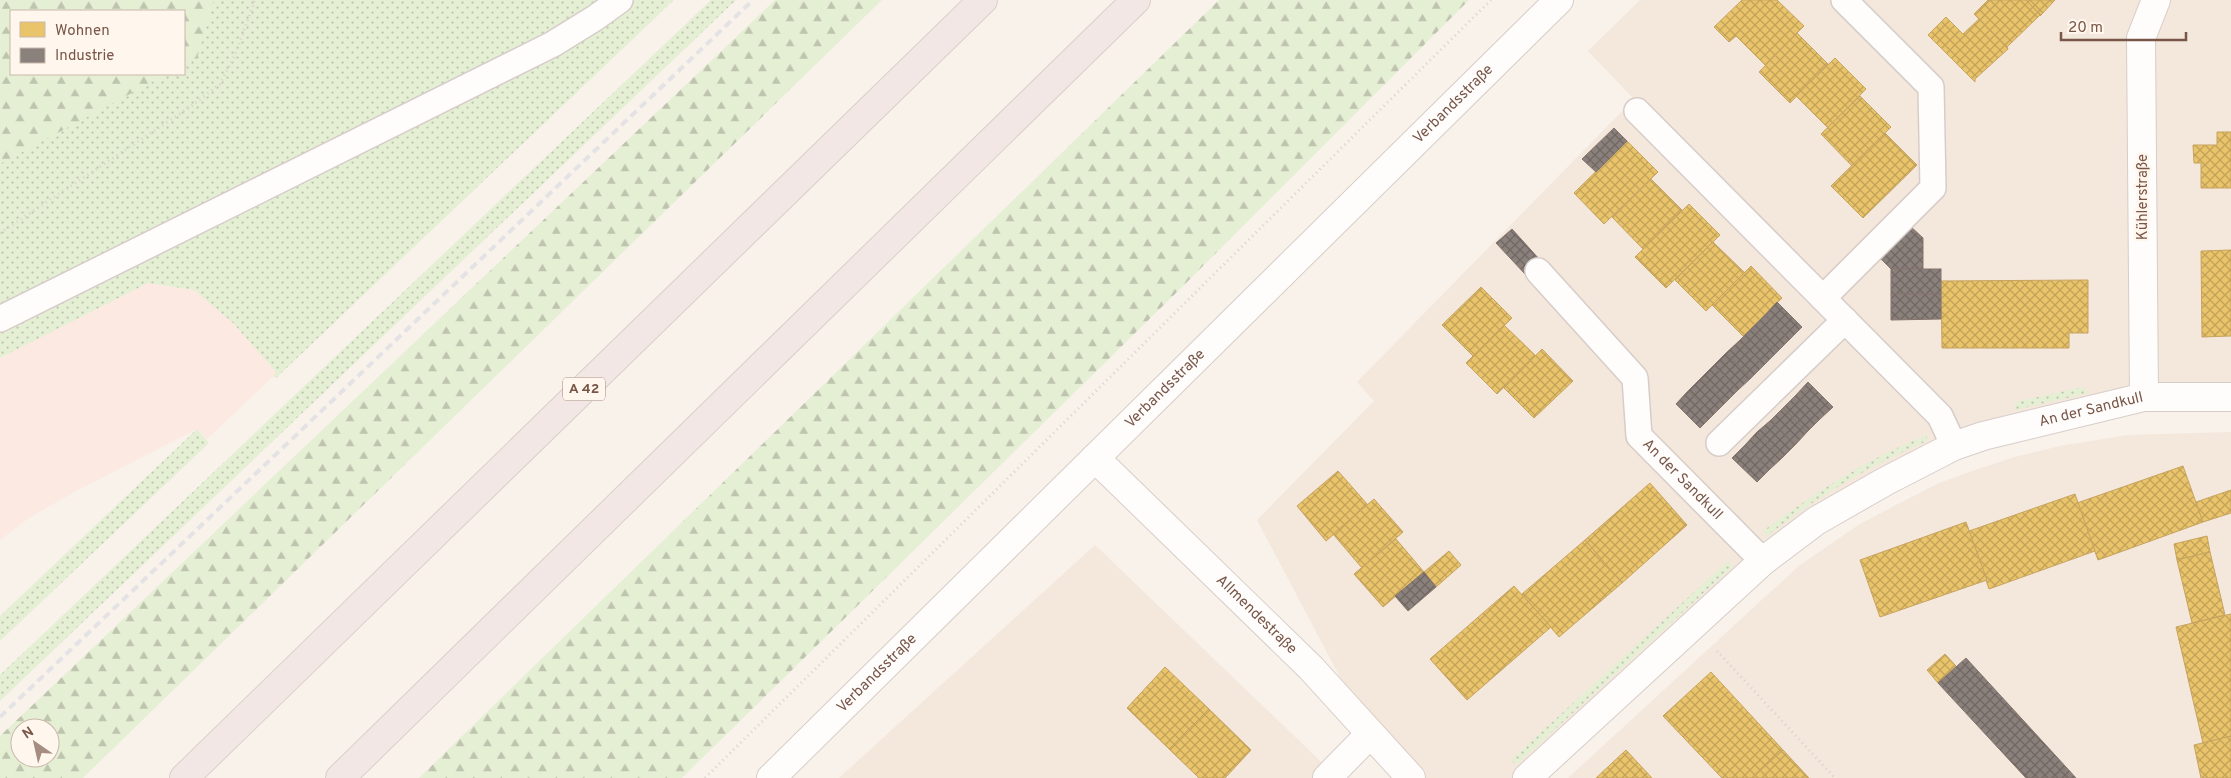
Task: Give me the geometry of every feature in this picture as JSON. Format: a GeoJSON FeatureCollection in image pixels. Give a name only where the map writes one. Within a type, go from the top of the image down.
{"type":"FeatureCollection","features":[{"type":"Feature","properties":{"kind":"highway","name":"A 42"},"geometry":{"type":"LineString","coordinates":[[184,778],[984,0]]}},
{"type":"Feature","properties":{"kind":"highway"},"geometry":{"type":"LineString","coordinates":[[340,778],[1136,0]]}},
{"type":"Feature","properties":{"kind":"street","name":"Verbandsstraße"},"geometry":{"type":"LineString","coordinates":[[771,778],[1559,0]]}},
{"type":"Feature","properties":{"kind":"street","name":"Kühlerstraße"},"geometry":{"type":"LineString","coordinates":[[2144,397],[2141,38],[2156,0]]}},
{"type":"Feature","properties":{"kind":"street","name":"An der Sandkull"},"geometry":{"type":"LineString","coordinates":[[1527,778],[1763,561],[1816,521],[1886,481],[1954,446],[1983,436],[2144,397],[2231,397]]}},
{"type":"Feature","properties":{"kind":"street","name":"Allmendestraße"},"geometry":{"type":"LineString","coordinates":[[1095,458],[1311,668],[1412,778]]}},
{"type":"Feature","properties":{"kind":"street"},"geometry":{"type":"LineString","coordinates":[[1327,778],[1370,734]]}},
{"type":"Feature","properties":{"kind":"lane"},"geometry":{"type":"LineString","coordinates":[[0,319],[545,48],[595,18],[620,0]]}},
{"type":"Feature","properties":{"kind":"lane"},"geometry":{"type":"LineString","coordinates":[[1823,298],[1933,188],[1931,87],[1844,0]]}},
{"type":"Feature","properties":{"kind":"lane"},"geometry":{"type":"LineString","coordinates":[[1637,111],[1940,416],[1954,446]]}},
{"type":"Feature","properties":{"kind":"lane","name":"An der Sandkull"},"geometry":{"type":"LineString","coordinates":[[1538,271],[1635,378],[1638,436],[1763,561]]}},
{"type":"Feature","properties":{"kind":"lane"},"geometry":{"type":"LineString","coordinates":[[1719,443],[1845,320]]}},
{"type":"Feature","properties":{"kind":"path"},"geometry":{"type":"LineString","coordinates":[[0,233],[190,107],[220,84],[235,55],[254,0]]}},
{"type":"Feature","properties":{"kind":"path"},"geometry":{"type":"LineString","coordinates":[[705,778],[1491,0]]}},
{"type":"Feature","properties":{"kind":"path"},"geometry":{"type":"LineString","coordinates":[[1693,625],[1835,778]]}},
{"type":"Feature","properties":{"kind":"shaded area"},"geometry":{"type":"Polygon","coordinates":[[[1640,0],[2231,0],[2231,397],[1983,436],[1816,521],[1527,778],[1411,778],[1370,734],[1257,520],[1374,401],[1357,382],[1634,99],[1588,51],[1640,0]]]}},
{"type":"Feature","properties":{"kind":"shaded area"},"geometry":{"type":"Polygon","coordinates":[[[148,283],[194,290],[233,323],[277,373],[207,439],[197,429],[74,492],[29,518],[0,540],[0,358],[148,283]]]}},
{"type":"Feature","properties":{"kind":"shaded area"},"geometry":{"type":"Polygon","coordinates":[[[2231,432],[2231,778],[1568,778],[1800,565],[1860,524],[1904,501],[1939,483],[1978,469],[2015,457],[2060,446],[2128,435],[2231,432]]]}},
{"type":"Feature","properties":{"kind":"shaded area"},"geometry":{"type":"Polygon","coordinates":[[[1095,545],[1338,778],[839,778],[1095,545]]]}},
{"type":"Feature","properties":{"kind":"green space"},"geometry":{"type":"Polygon","coordinates":[[[0,0],[674,0],[276,378],[273,376],[276,372],[233,323],[194,290],[148,283],[0,358],[0,0]]]}},
{"type":"Feature","properties":{"kind":"green space"},"geometry":{"type":"Polygon","coordinates":[[[0,0],[214,0],[197,58],[185,64],[185,10],[10,10],[10,75],[165,75],[0,164],[0,0]]]}},
{"type":"Feature","properties":{"kind":"green space"},"geometry":{"type":"Polygon","coordinates":[[[711,0],[736,0],[0,701],[0,675],[711,0]]]}},
{"type":"Feature","properties":{"kind":"green space"},"geometry":{"type":"Polygon","coordinates":[[[775,0],[882,0],[83,778],[0,778],[0,736],[10,727],[10,768],[60,768],[60,718],[19,718],[775,0]]]}},
{"type":"Feature","properties":{"kind":"green space"},"geometry":{"type":"Polygon","coordinates":[[[1219,0],[1469,0],[1179,290],[682,778],[419,778],[1219,0]]]}},
{"type":"Feature","properties":{"kind":"green space"},"geometry":{"type":"Polygon","coordinates":[[[2083,387],[2089,393],[2015,410],[2015,402],[2083,387]]]}},
{"type":"Feature","properties":{"kind":"green space"},"geometry":{"type":"Polygon","coordinates":[[[197,429],[209,443],[0,641],[0,616],[197,429]]]}},
{"type":"Feature","properties":{"kind":"green space"},"geometry":{"type":"Polygon","coordinates":[[[1927,435],[1927,441],[1884,461],[1844,483],[1805,508],[1767,536],[1763,531],[1802,503],[1862,466],[1927,435]]]}},
{"type":"Feature","properties":{"kind":"green space"},"geometry":{"type":"Polygon","coordinates":[[[1728,561],[1733,566],[1516,765],[1511,760],[1728,561]]]}},
{"type":"Feature","properties":{"kind":"building: Wohnen"},"geometry":{"type":"Polygon","coordinates":[[[1742,0],[1777,0],[1804,26],[1765,65],[1736,36],[1729,42],[1714,27],[1742,0]]]}},
{"type":"Feature","properties":{"kind":"building: Wohnen"},"geometry":{"type":"Polygon","coordinates":[[[1988,0],[2026,0],[2041,16],[2007,47],[2008,49],[1974,14],[1988,0]]]}},
{"type":"Feature","properties":{"kind":"building: Wohnen"},"geometry":{"type":"Polygon","coordinates":[[[2026,0],[2055,0],[2041,15],[2026,0]]]}},
{"type":"Feature","properties":{"kind":"building: Wohnen"},"geometry":{"type":"Polygon","coordinates":[[[1946,17],[1963,34],[1979,19],[2008,49],[1975,79],[1975,82],[1928,35],[1946,17]]]}},
{"type":"Feature","properties":{"kind":"building: Wohnen"},"geometry":{"type":"Polygon","coordinates":[[[1797,33],[1828,64],[1790,103],[1759,72],[1797,33]]]}},
{"type":"Feature","properties":{"kind":"building: Wohnen"},"geometry":{"type":"Polygon","coordinates":[[[1835,58],[1866,89],[1828,128],[1796,96],[1835,58]]]}},
{"type":"Feature","properties":{"kind":"building: Wohnen"},"geometry":{"type":"Polygon","coordinates":[[[1860,96],[1891,127],[1852,166],[1821,134],[1860,96]]]}},
{"type":"Feature","properties":{"kind":"building: Wohnen"},"geometry":{"type":"Polygon","coordinates":[[[2217,132],[2231,132],[2231,188],[2201,188],[2201,163],[2194,163],[2193,145],[2217,145],[2217,132]]]}},
{"type":"Feature","properties":{"kind":"building: Wohnen"},"geometry":{"type":"Polygon","coordinates":[[[1885,133],[1917,165],[1863,218],[1831,186],[1885,133]]]}},
{"type":"Feature","properties":{"kind":"building: Wohnen"},"geometry":{"type":"Polygon","coordinates":[[[1627,141],[1658,172],[1604,224],[1574,193],[1627,141]]]}},
{"type":"Feature","properties":{"kind":"building: Wohnen"},"geometry":{"type":"Polygon","coordinates":[[[1651,179],[1682,210],[1643,249],[1612,217],[1651,179]]]}},
{"type":"Feature","properties":{"kind":"building: Wohnen"},"geometry":{"type":"Polygon","coordinates":[[[1689,204],[1720,235],[1666,288],[1635,257],[1689,204]]]}},
{"type":"Feature","properties":{"kind":"building: Wohnen"},"geometry":{"type":"Polygon","coordinates":[[[1713,242],[1745,273],[1706,311],[1675,280],[1713,242]]]}},
{"type":"Feature","properties":{"kind":"building: Wohnen"},"geometry":{"type":"Polygon","coordinates":[[[2231,250],[2231,336],[2202,337],[2201,251],[2231,250]]]}},
{"type":"Feature","properties":{"kind":"building: Wohnen"},"geometry":{"type":"Polygon","coordinates":[[[1751,266],[1782,298],[1743,336],[1712,305],[1751,266]]]}},
{"type":"Feature","properties":{"kind":"building: Wohnen"},"geometry":{"type":"Polygon","coordinates":[[[2088,280],[2088,333],[2069,333],[2069,348],[1942,348],[1941,281],[2088,280]]]}},
{"type":"Feature","properties":{"kind":"building: Wohnen"},"geometry":{"type":"Polygon","coordinates":[[[1481,287],[1512,318],[1473,356],[1442,325],[1481,287]]]}},
{"type":"Feature","properties":{"kind":"building: Wohnen"},"geometry":{"type":"Polygon","coordinates":[[[1504,325],[1536,356],[1497,394],[1466,363],[1504,325]]]}},
{"type":"Feature","properties":{"kind":"building: Wohnen"},"geometry":{"type":"Polygon","coordinates":[[[1542,349],[1573,381],[1534,418],[1504,388],[1542,349]]]}},
{"type":"Feature","properties":{"kind":"building: Wohnen"},"geometry":{"type":"Polygon","coordinates":[[[2183,466],[2203,522],[2098,560],[2077,503],[2183,466]]]}},
{"type":"Feature","properties":{"kind":"building: Wohnen"},"geometry":{"type":"Polygon","coordinates":[[[1338,471],[1368,505],[1326,541],[1297,506],[1338,471]]]}},
{"type":"Feature","properties":{"kind":"building: Wohnen"},"geometry":{"type":"Polygon","coordinates":[[[1650,483],[1687,525],[1622,583],[1585,540],[1650,483]]]}},
{"type":"Feature","properties":{"kind":"building: Wohnen"},"geometry":{"type":"Polygon","coordinates":[[[2231,490],[2231,513],[2203,522],[2196,502],[2231,490]]]}},
{"type":"Feature","properties":{"kind":"building: Wohnen"},"geometry":{"type":"Polygon","coordinates":[[[2075,494],[2095,551],[1989,589],[1969,531],[2075,494]]]}},
{"type":"Feature","properties":{"kind":"building: Wohnen"},"geometry":{"type":"Polygon","coordinates":[[[1374,499],[1403,532],[1362,568],[1333,534],[1374,499]]]}},
{"type":"Feature","properties":{"kind":"building: Wohnen"},"geometry":{"type":"Polygon","coordinates":[[[1966,522],[1987,580],[1880,617],[1860,560],[1966,522]]]}},
{"type":"Feature","properties":{"kind":"building: Wohnen"},"geometry":{"type":"Polygon","coordinates":[[[2207,536],[2210,552],[2177,560],[2174,544],[2207,536]]]}},
{"type":"Feature","properties":{"kind":"building: Wohnen"},"geometry":{"type":"Polygon","coordinates":[[[1396,539],[1424,572],[1383,607],[1354,574],[1396,539]]]}},
{"type":"Feature","properties":{"kind":"building: Wohnen"},"geometry":{"type":"Polygon","coordinates":[[[1585,540],[1622,583],[1559,637],[1522,594],[1585,540]]]}},
{"type":"Feature","properties":{"kind":"building: Wohnen"},"geometry":{"type":"Polygon","coordinates":[[[1449,551],[1461,565],[1436,587],[1424,572],[1449,551]]]}},
{"type":"Feature","properties":{"kind":"building: Wohnen"},"geometry":{"type":"Polygon","coordinates":[[[2210,552],[2225,615],[2192,623],[2177,560],[2210,552]]]}},
{"type":"Feature","properties":{"kind":"building: Wohnen"},"geometry":{"type":"Polygon","coordinates":[[[1514,586],[1551,627],[1467,700],[1430,659],[1514,586]]]}},
{"type":"Feature","properties":{"kind":"building: Wohnen"},"geometry":{"type":"Polygon","coordinates":[[[2231,614],[2231,736],[2203,743],[2176,627],[2231,614]]]}},
{"type":"Feature","properties":{"kind":"building: Wohnen"},"geometry":{"type":"Polygon","coordinates":[[[1945,654],[1956,666],[1938,683],[1927,670],[1945,654]]]}},
{"type":"Feature","properties":{"kind":"building: Wohnen"},"geometry":{"type":"Polygon","coordinates":[[[1165,667],[1209,709],[1169,749],[1127,708],[1165,667]]]}},
{"type":"Feature","properties":{"kind":"building: Wohnen"},"geometry":{"type":"Polygon","coordinates":[[[1711,672],[1783,750],[1752,778],[1722,778],[1663,716],[1711,672]]]}},
{"type":"Feature","properties":{"kind":"building: Wohnen"},"geometry":{"type":"Polygon","coordinates":[[[1209,709],[1251,750],[1225,778],[1199,778],[1169,749],[1209,709]]]}},
{"type":"Feature","properties":{"kind":"building: Wohnen"},"geometry":{"type":"Polygon","coordinates":[[[2231,736],[2231,778],[2201,778],[2194,745],[2231,736]]]}},
{"type":"Feature","properties":{"kind":"building: Wohnen"},"geometry":{"type":"Polygon","coordinates":[[[1626,750],[1652,778],[1596,778],[1626,750]]]}},
{"type":"Feature","properties":{"kind":"building: Wohnen"},"geometry":{"type":"Polygon","coordinates":[[[1783,750],[1809,778],[1752,778],[1783,750]]]}},
{"type":"Feature","properties":{"kind":"building: Industrie"},"geometry":{"type":"Polygon","coordinates":[[[1614,128],[1627,141],[1596,172],[1582,159],[1614,128]]]}},
{"type":"Feature","properties":{"kind":"building: Industrie"},"geometry":{"type":"Polygon","coordinates":[[[1909,225],[1923,238],[1923,269],[1891,269],[1878,256],[1909,225]]]}},
{"type":"Feature","properties":{"kind":"building: Industrie"},"geometry":{"type":"Polygon","coordinates":[[[1512,229],[1540,260],[1525,274],[1496,243],[1512,229]]]}},
{"type":"Feature","properties":{"kind":"building: Industrie"},"geometry":{"type":"Polygon","coordinates":[[[1891,269],[1941,269],[1941,294],[1891,294],[1891,269]]]}},
{"type":"Feature","properties":{"kind":"building: Industrie"},"geometry":{"type":"Polygon","coordinates":[[[1891,294],[1941,294],[1941,319],[1891,320],[1891,294]]]}},
{"type":"Feature","properties":{"kind":"building: Industrie"},"geometry":{"type":"Polygon","coordinates":[[[1777,302],[1802,327],[1789,340],[1765,315],[1777,302]]]}},
{"type":"Feature","properties":{"kind":"building: Industrie"},"geometry":{"type":"Polygon","coordinates":[[[1765,315],[1789,340],[1777,352],[1752,328],[1765,315]]]}},
{"type":"Feature","properties":{"kind":"building: Industrie"},"geometry":{"type":"Polygon","coordinates":[[[1752,328],[1777,352],[1764,365],[1739,341],[1752,328]]]}},
{"type":"Feature","properties":{"kind":"building: Industrie"},"geometry":{"type":"Polygon","coordinates":[[[1739,341],[1764,365],[1751,378],[1726,353],[1739,341]]]}},
{"type":"Feature","properties":{"kind":"building: Industrie"},"geometry":{"type":"Polygon","coordinates":[[[1726,353],[1751,378],[1738,390],[1714,365],[1726,353]]]}},
{"type":"Feature","properties":{"kind":"building: Industrie"},"geometry":{"type":"Polygon","coordinates":[[[1714,365],[1738,390],[1725,403],[1701,378],[1714,365]]]}},
{"type":"Feature","properties":{"kind":"building: Industrie"},"geometry":{"type":"Polygon","coordinates":[[[1701,378],[1725,403],[1713,415],[1688,391],[1701,378]]]}},
{"type":"Feature","properties":{"kind":"building: Industrie"},"geometry":{"type":"Polygon","coordinates":[[[1808,382],[1833,407],[1820,419],[1796,395],[1808,382]]]}},
{"type":"Feature","properties":{"kind":"building: Industrie"},"geometry":{"type":"Polygon","coordinates":[[[1688,391],[1713,415],[1700,428],[1676,404],[1688,391]]]}},
{"type":"Feature","properties":{"kind":"building: Industrie"},"geometry":{"type":"Polygon","coordinates":[[[1796,395],[1820,419],[1807,432],[1783,408],[1796,395]]]}},
{"type":"Feature","properties":{"kind":"building: Industrie"},"geometry":{"type":"Polygon","coordinates":[[[1783,408],[1807,432],[1795,445],[1771,420],[1783,408]]]}},
{"type":"Feature","properties":{"kind":"building: Industrie"},"geometry":{"type":"Polygon","coordinates":[[[1771,420],[1795,445],[1782,458],[1757,432],[1771,420]]]}},
{"type":"Feature","properties":{"kind":"building: Industrie"},"geometry":{"type":"Polygon","coordinates":[[[1757,432],[1782,458],[1769,470],[1745,445],[1757,432]]]}},
{"type":"Feature","properties":{"kind":"building: Industrie"},"geometry":{"type":"Polygon","coordinates":[[[1745,445],[1769,470],[1757,482],[1732,458],[1745,445]]]}},
{"type":"Feature","properties":{"kind":"building: Industrie"},"geometry":{"type":"Polygon","coordinates":[[[1424,572],[1436,587],[1408,611],[1395,596],[1424,572]]]}},
{"type":"Feature","properties":{"kind":"building: Industrie"},"geometry":{"type":"Polygon","coordinates":[[[1966,658],[2066,767],[2054,778],[2026,778],[1938,683],[1966,658]]]}},
{"type":"Feature","properties":{"kind":"building: Industrie"},"geometry":{"type":"Polygon","coordinates":[[[2066,767],[2076,778],[2054,778],[2066,767]]]}},
{"type":"Feature","properties":{"kind":"railway"},"geometry":{"type":"LineString","coordinates":[[0,717],[753,0]]}}]}
